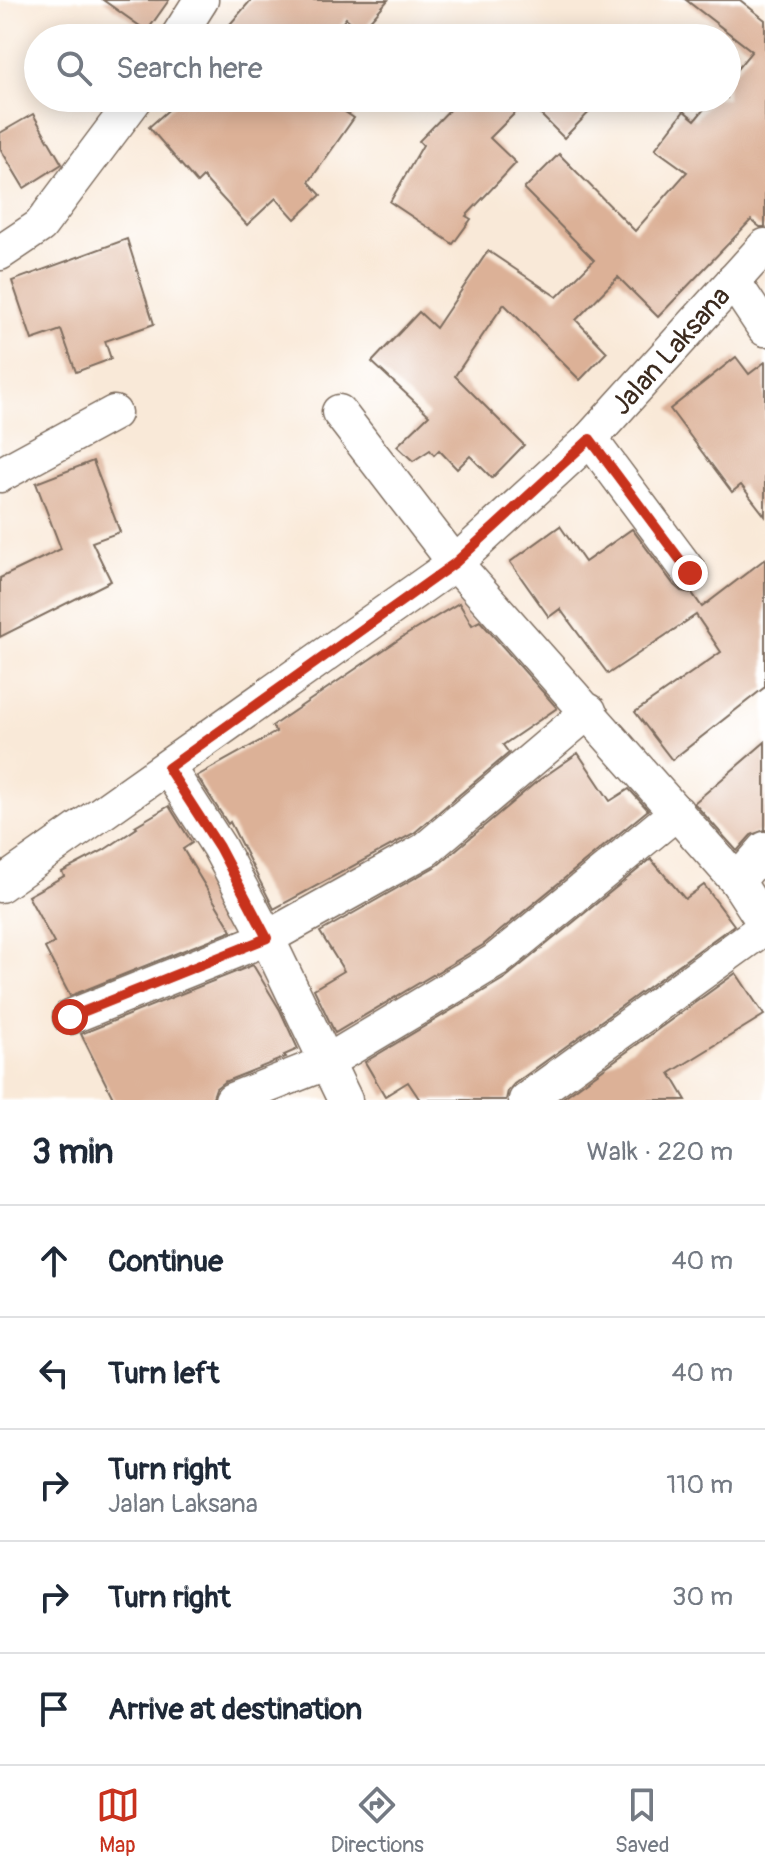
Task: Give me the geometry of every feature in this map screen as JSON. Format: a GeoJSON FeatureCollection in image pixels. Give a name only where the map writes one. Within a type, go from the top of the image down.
{"type":"FeatureCollection","features":[{"type":"Feature","properties":{"kind":"street"},"geometry":{"type":"LineString","coordinates":[[186,24],[201,0]]}},
{"type":"Feature","properties":{"kind":"street"},"geometry":{"type":"LineString","coordinates":[[0,253],[40,226],[126,112]]}},
{"type":"Feature","properties":{"kind":"street","name":"Jalan Laksana"},"geometry":{"type":"LineString","coordinates":[[0,885],[455,563],[590,439],[765,246]]}},
{"type":"Feature","properties":{"kind":"street"},"geometry":{"type":"LineString","coordinates":[[733,281],[765,329]]}},
{"type":"Feature","properties":{"kind":"street"},"geometry":{"type":"LineString","coordinates":[[339,412],[455,563],[737,881],[765,926],[526,1100]]}},
{"type":"Feature","properties":{"kind":"street"},"geometry":{"type":"LineString","coordinates":[[0,475],[114,413]]}},
{"type":"Feature","properties":{"kind":"street"},"geometry":{"type":"LineString","coordinates":[[590,439],[690,573]]}},
{"type":"Feature","properties":{"kind":"street"},"geometry":{"type":"LineString","coordinates":[[70,1017],[267,938],[425,850],[589,711]]}},
{"type":"Feature","properties":{"kind":"street"},"geometry":{"type":"LineString","coordinates":[[168,768],[219,847],[345,1100]]}},
{"type":"Feature","properties":{"kind":"street"},"geometry":{"type":"LineString","coordinates":[[232,1100],[325,1063],[495,961],[677,812]]}},
{"type":"Feature","properties":{"kind":"street"},"geometry":{"type":"LineString","coordinates":[[737,881],[765,849]]}},
{"type":"Feature","properties":{"kind":"building"},"geometry":{"type":"Polygon","coordinates":[[[103,0],[169,0],[152,24],[137,24],[103,0]]]}},
{"type":"Feature","properties":{"kind":"building"},"geometry":{"type":"Polygon","coordinates":[[[251,0],[388,0],[367,24],[353,24],[346,18],[342,24],[230,24],[251,0]]]}},
{"type":"Feature","properties":{"kind":"building"},"geometry":{"type":"Polygon","coordinates":[[[686,0],[740,0],[765,20],[765,227],[751,220],[658,317],[618,277],[576,320],[607,352],[580,380],[504,304],[455,376],[524,445],[492,478],[470,456],[457,469],[439,450],[434,455],[430,450],[413,461],[397,446],[429,415],[372,362],[419,312],[436,328],[488,251],[557,297],[594,260],[524,189],[559,154],[635,231],[687,172],[655,149],[683,112],[695,120],[702,112],[741,112],[741,64],[752,51],[741,42],[741,24],[717,24],[686,0]]]}},
{"type":"Feature","properties":{"kind":"building"},"geometry":{"type":"Polygon","coordinates":[[[166,112],[345,112],[354,118],[309,182],[321,195],[295,219],[276,198],[247,225],[203,177],[197,183],[149,127],[166,112]]]}},
{"type":"Feature","properties":{"kind":"building"},"geometry":{"type":"Polygon","coordinates":[[[447,112],[516,112],[490,138],[516,163],[466,216],[471,219],[453,244],[390,202],[423,145],[419,141],[447,112]]]}},
{"type":"Feature","properties":{"kind":"building"},"geometry":{"type":"Polygon","coordinates":[[[538,112],[589,112],[564,138],[538,112]]]}},
{"type":"Feature","properties":{"kind":"building"},"geometry":{"type":"Polygon","coordinates":[[[33,114],[62,164],[24,188],[0,148],[0,133],[33,114]]]}},
{"type":"Feature","properties":{"kind":"building"},"geometry":{"type":"Polygon","coordinates":[[[127,239],[154,324],[105,341],[111,359],[76,372],[61,330],[32,340],[12,281],[127,239]]]}},
{"type":"Feature","properties":{"kind":"building"},"geometry":{"type":"Polygon","coordinates":[[[736,357],[749,374],[765,362],[765,516],[741,485],[732,492],[670,409],[736,357]]]}},
{"type":"Feature","properties":{"kind":"building"},"geometry":{"type":"Polygon","coordinates":[[[93,461],[120,532],[92,542],[111,581],[0,637],[0,578],[61,549],[36,483],[93,461]]]}},
{"type":"Feature","properties":{"kind":"building"},"geometry":{"type":"Polygon","coordinates":[[[560,526],[585,562],[632,529],[674,585],[681,591],[692,593],[702,607],[765,559],[765,687],[672,760],[635,712],[721,652],[696,615],[608,674],[560,609],[549,617],[510,562],[560,526]]]}},
{"type":"Feature","properties":{"kind":"building"},"geometry":{"type":"Polygon","coordinates":[[[459,603],[472,625],[480,621],[557,708],[503,745],[509,753],[414,833],[274,909],[230,822],[228,824],[197,776],[276,732],[272,726],[401,638],[459,603]]]}},
{"type":"Feature","properties":{"kind":"building"},"geometry":{"type":"Polygon","coordinates":[[[765,742],[765,830],[751,835],[737,851],[694,803],[765,742]]]}},
{"type":"Feature","properties":{"kind":"building"},"geometry":{"type":"Polygon","coordinates":[[[578,753],[610,801],[629,789],[648,810],[483,945],[335,1033],[314,989],[344,971],[320,932],[438,865],[535,783],[578,753]]]}},
{"type":"Feature","properties":{"kind":"building"},"geometry":{"type":"Polygon","coordinates":[[[169,806],[192,843],[183,849],[232,931],[70,996],[45,948],[54,943],[28,896],[64,876],[62,872],[104,850],[137,828],[135,826],[169,806]]]}},
{"type":"Feature","properties":{"kind":"building"},"geometry":{"type":"Polygon","coordinates":[[[651,859],[685,899],[704,885],[734,925],[514,1084],[506,1100],[420,1100],[408,1082],[385,1096],[365,1062],[505,978],[651,859]]]}},
{"type":"Feature","properties":{"kind":"building"},"geometry":{"type":"Polygon","coordinates":[[[253,965],[280,1010],[298,1049],[284,1055],[286,1057],[224,1082],[216,1088],[212,1100],[114,1100],[81,1034],[253,965]]]}},
{"type":"Feature","properties":{"kind":"building"},"geometry":{"type":"Polygon","coordinates":[[[736,973],[764,1015],[670,1073],[686,1100],[560,1100],[736,973]]]}},
{"type":"Feature","properties":{"kind":"route"},"geometry":{"type":"LineString","coordinates":[[70,1017],[267,938],[219,847],[168,768],[455,563],[590,439],[690,573]]}}]}
